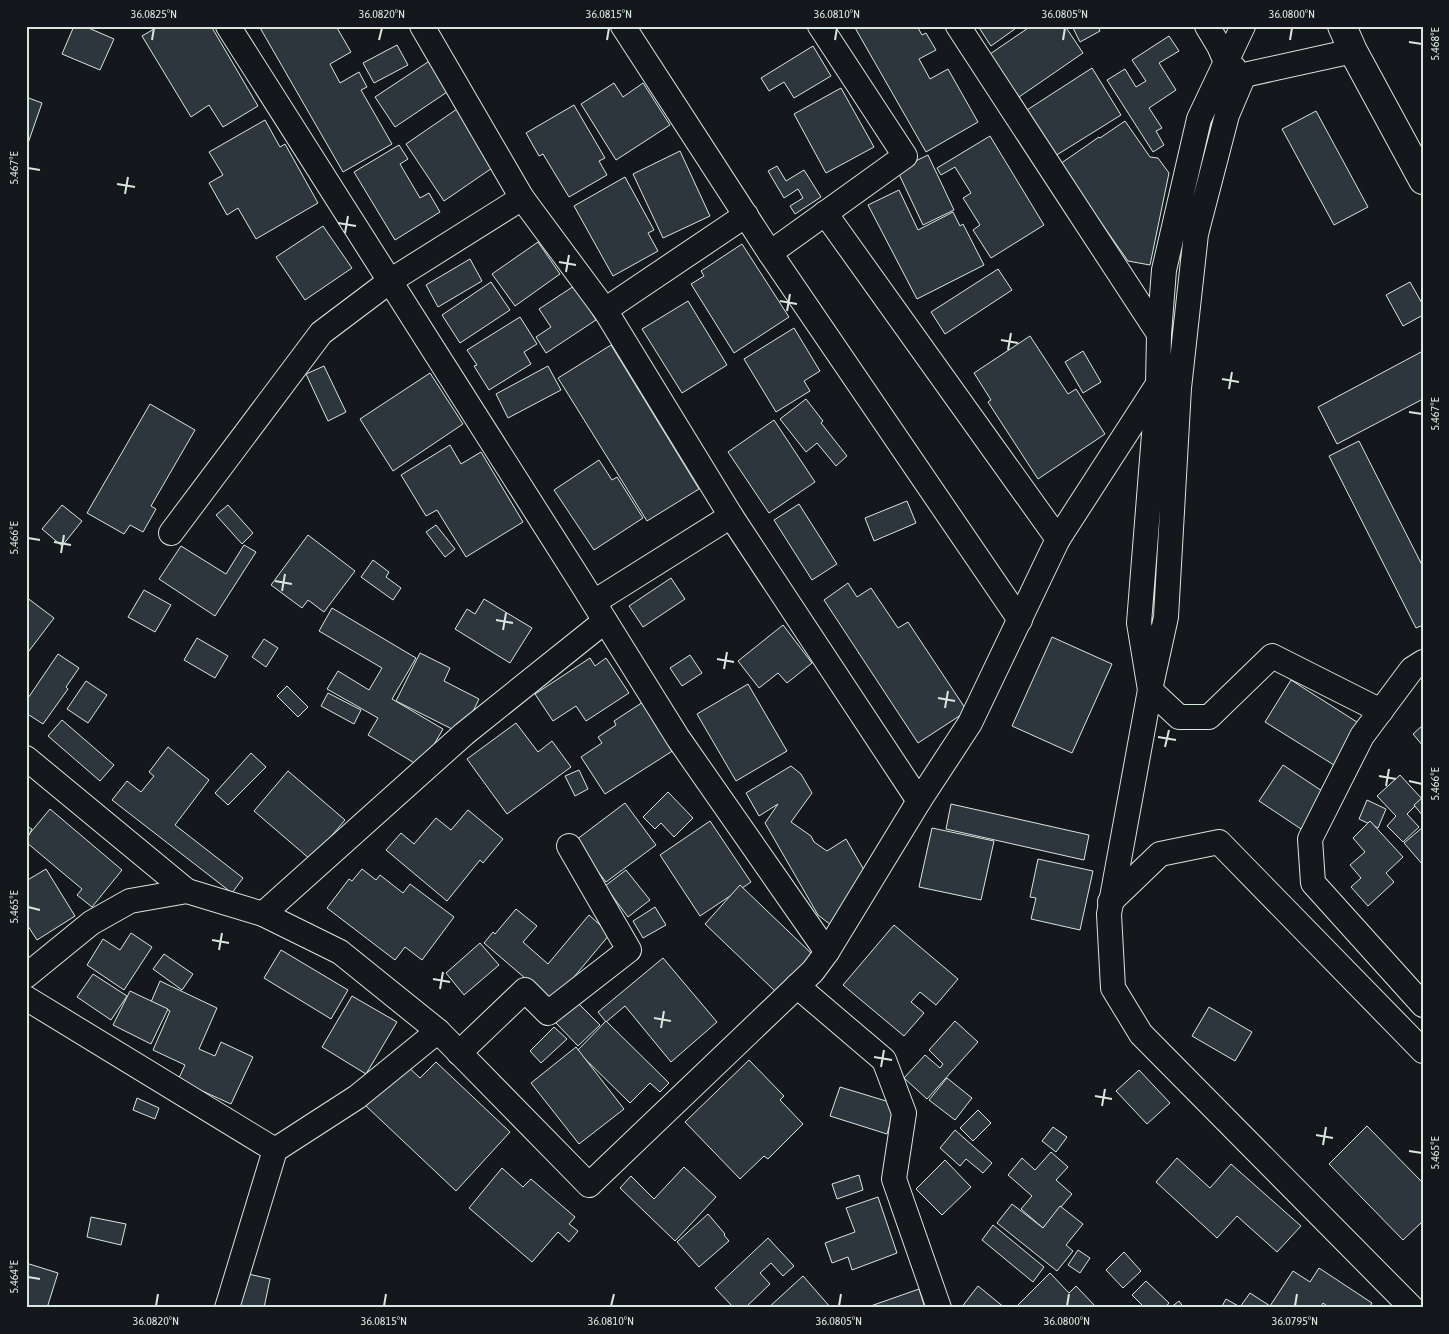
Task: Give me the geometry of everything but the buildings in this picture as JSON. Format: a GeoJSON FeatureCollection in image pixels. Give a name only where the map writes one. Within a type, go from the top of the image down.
{"type":"FeatureCollection","features":[{"type":"Feature","properties":{"kind":"main road"},"geometry":{"type":"LineString","coordinates":[[1342,26],[1353,51],[1423,180]]}},
{"type":"Feature","properties":{"kind":"street"},"geometry":{"type":"LineString","coordinates":[[228,26],[678,738],[827,952]]}},
{"type":"Feature","properties":{"kind":"street"},"geometry":{"type":"LineString","coordinates":[[422,26],[522,198],[604,310],[731,516],[919,801]]}},
{"type":"Feature","properties":{"kind":"street"},"geometry":{"type":"LineString","coordinates":[[622,26],[770,253],[1020,620]]}},
{"type":"Feature","properties":{"kind":"street"},"geometry":{"type":"LineString","coordinates":[[770,253],[905,156],[820,26]]}},
{"type":"Feature","properties":{"kind":"street"},"geometry":{"type":"LineString","coordinates":[[958,26],[1159,334]]}},
{"type":"Feature","properties":{"kind":"street"},"geometry":{"type":"LineString","coordinates":[[1207,26],[1235,68]]}},
{"type":"Feature","properties":{"kind":"street"},"geometry":{"type":"LineString","coordinates":[[1243,26],[1227,115],[1196,234],[1179,388],[1166,617],[1150,690],[1110,902],[1113,988],[1141,1034],[1412,1308]]}},
{"type":"Feature","properties":{"kind":"street"},"geometry":{"type":"LineString","coordinates":[[1353,51],[1235,68],[1199,119],[1164,270],[1159,334],[1158,384],[1139,623],[1150,690],[1179,717],[1209,717],[1272,656],[1381,711]]}},
{"type":"Feature","properties":{"kind":"street"},"geometry":{"type":"LineString","coordinates":[[171,533],[321,333],[390,281],[522,198]]}},
{"type":"Feature","properties":{"kind":"street"},"geometry":{"type":"LineString","coordinates":[[825,213],[1058,539]]}},
{"type":"Feature","properties":{"kind":"street"},"geometry":{"type":"LineString","coordinates":[[604,310],[746,215]]}},
{"type":"Feature","properties":{"kind":"street"},"geometry":{"type":"LineString","coordinates":[[26,758],[187,892],[263,914],[340,952],[438,1031],[589,1185],[813,971],[827,952],[919,801],[970,723],[1058,539],[1158,384]]}},
{"type":"Feature","properties":{"kind":"street"},"geometry":{"type":"LineString","coordinates":[[263,914],[599,612],[731,516]]}},
{"type":"Feature","properties":{"kind":"street"},"geometry":{"type":"LineString","coordinates":[[1423,662],[1412,669],[1362,736],[1310,838],[1313,883],[1423,1005]]}},
{"type":"Feature","properties":{"kind":"street"},"geometry":{"type":"LineString","coordinates":[[1110,902],[1160,854],[1219,842],[1423,1051]]}},
{"type":"Feature","properties":{"kind":"street"},"geometry":{"type":"LineString","coordinates":[[460,1053],[525,990],[548,1013],[629,950],[569,846]]}},
{"type":"Feature","properties":{"kind":"street"},"geometry":{"type":"LineString","coordinates":[[26,976],[91,923],[130,901],[187,892]]}},
{"type":"Feature","properties":{"kind":"street"},"geometry":{"type":"LineString","coordinates":[[797,986],[884,1060],[904,1113],[894,1179],[939,1308]]}},
{"type":"Feature","properties":{"kind":"street"},"geometry":{"type":"LineString","coordinates":[[26,998],[275,1150]]}},
{"type":"Feature","properties":{"kind":"street"},"geometry":{"type":"LineString","coordinates":[[227,1308],[275,1150],[357,1097],[438,1031]]}}]}
